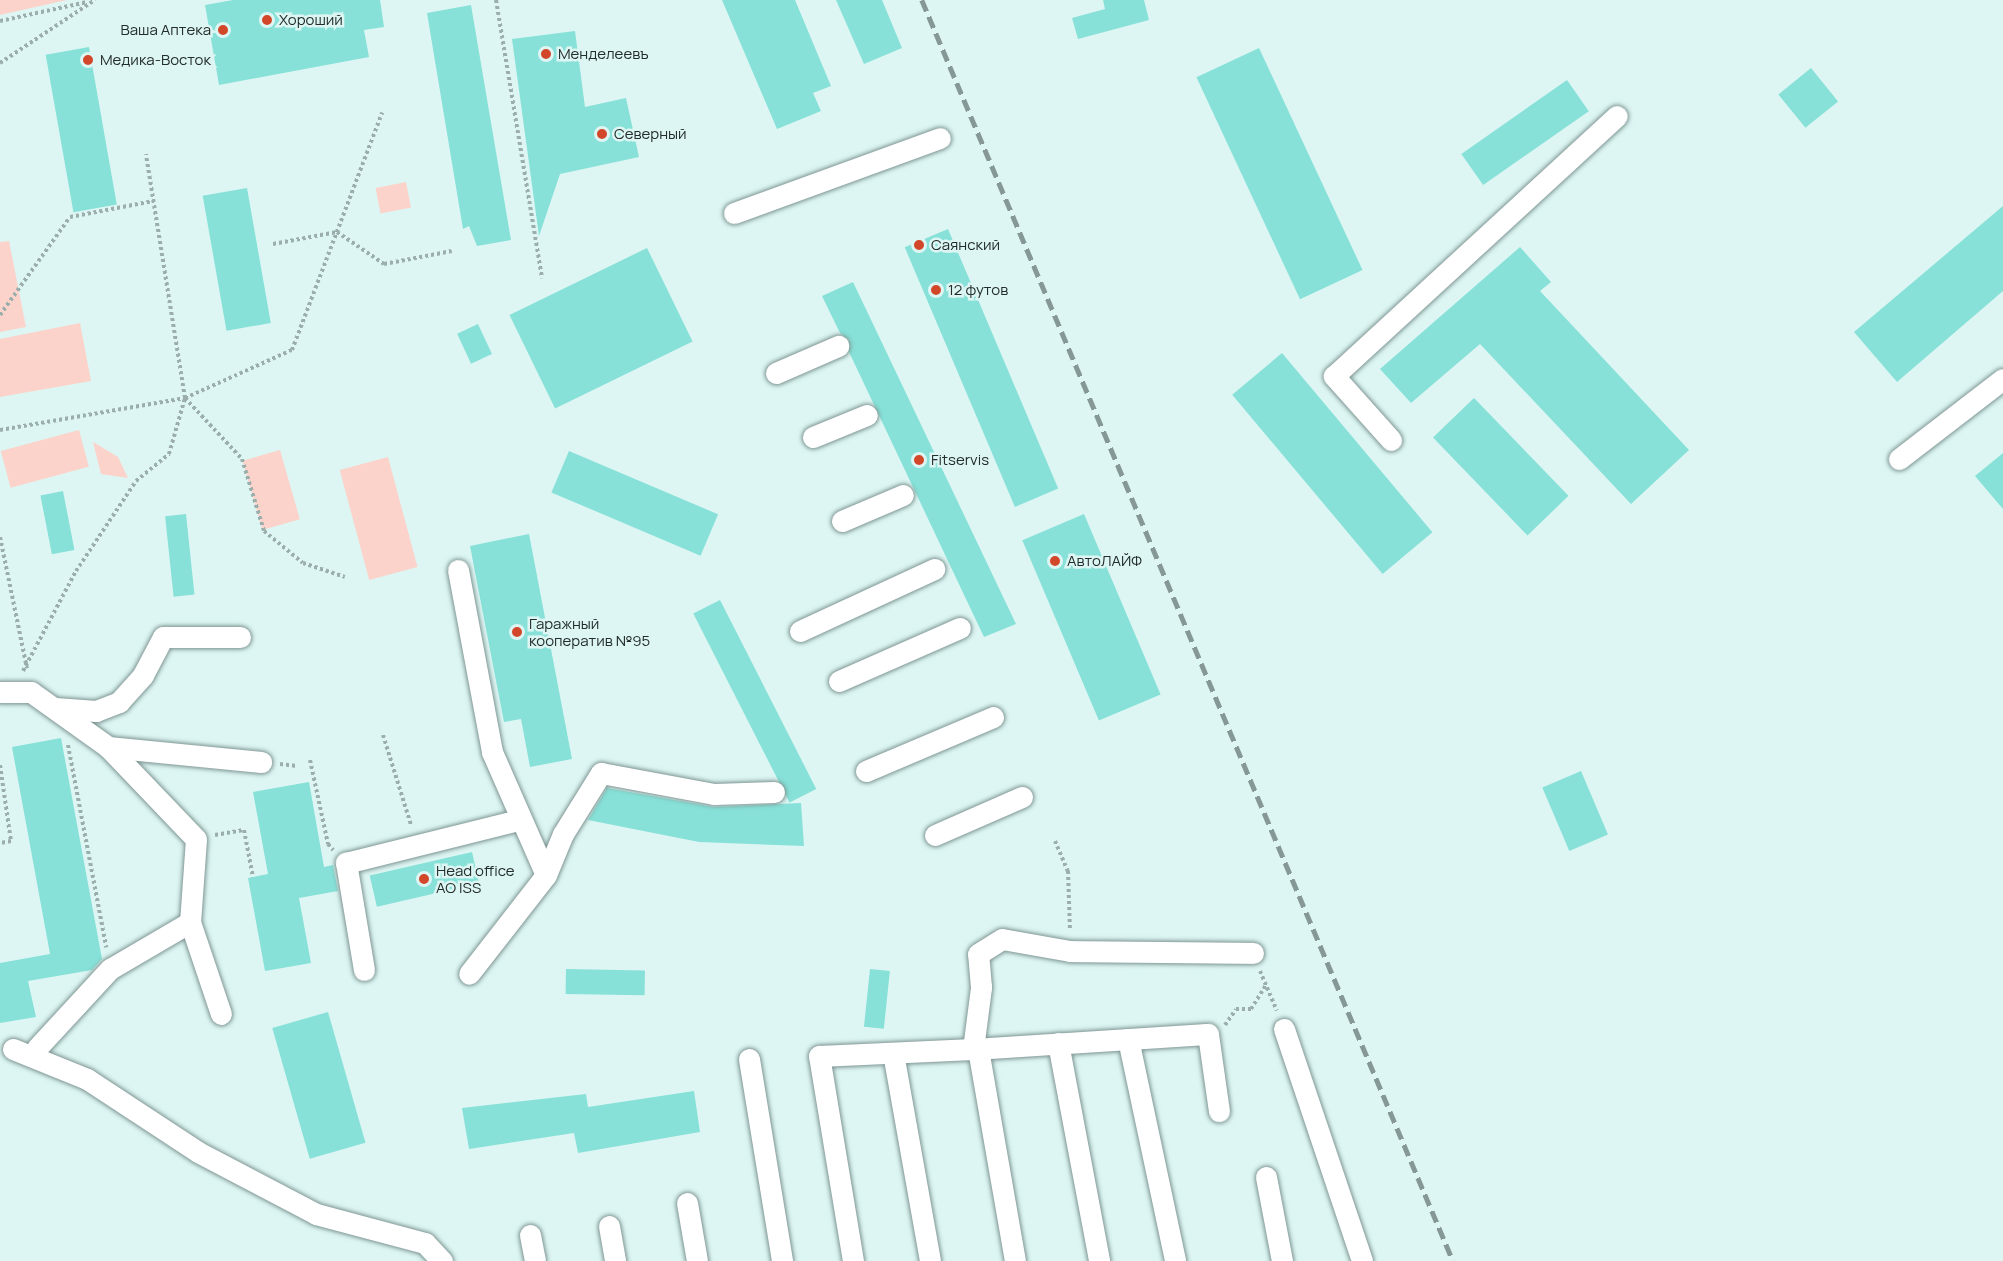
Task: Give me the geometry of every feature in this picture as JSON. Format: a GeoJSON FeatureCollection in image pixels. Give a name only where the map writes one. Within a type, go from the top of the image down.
{"type":"FeatureCollection","features":[{"type":"Feature","properties":{"kind":"lane"},"geometry":{"type":"LineString","coordinates":[[1391,440],[1334,376],[1617,116]]}},
{"type":"Feature","properties":{"kind":"lane"},"geometry":{"type":"LineString","coordinates":[[734,213],[940,138]]}},
{"type":"Feature","properties":{"kind":"lane"},"geometry":{"type":"LineString","coordinates":[[776,373],[838,346]]}},
{"type":"Feature","properties":{"kind":"lane"},"geometry":{"type":"LineString","coordinates":[[1899,459],[2003,379]]}},
{"type":"Feature","properties":{"kind":"lane"},"geometry":{"type":"LineString","coordinates":[[813,437],[867,415]]}},
{"type":"Feature","properties":{"kind":"lane"},"geometry":{"type":"LineString","coordinates":[[842,521],[903,495]]}},
{"type":"Feature","properties":{"kind":"lane"},"geometry":{"type":"LineString","coordinates":[[800,631],[934,569]]}},
{"type":"Feature","properties":{"kind":"lane"},"geometry":{"type":"LineString","coordinates":[[458,570],[492,752],[518,820],[546,875]]}},
{"type":"Feature","properties":{"kind":"lane"},"geometry":{"type":"LineString","coordinates":[[839,681],[960,628]]}},
{"type":"Feature","properties":{"kind":"lane"},"geometry":{"type":"LineString","coordinates":[[53,708],[96,711],[119,702],[143,675],[163,637],[240,637]]}},
{"type":"Feature","properties":{"kind":"lane"},"geometry":{"type":"LineString","coordinates":[[0,692],[31,692],[108,747],[196,839],[190,922],[221,1014]]}},
{"type":"Feature","properties":{"kind":"lane"},"geometry":{"type":"LineString","coordinates":[[867,771],[993,717]]}},
{"type":"Feature","properties":{"kind":"lane"},"geometry":{"type":"LineString","coordinates":[[108,747],[261,762]]}},
{"type":"Feature","properties":{"kind":"lane"},"geometry":{"type":"LineString","coordinates":[[469,974],[546,875],[563,834],[601,773],[714,794],[774,792]]}},
{"type":"Feature","properties":{"kind":"lane"},"geometry":{"type":"LineString","coordinates":[[935,836],[1022,797]]}},
{"type":"Feature","properties":{"kind":"lane"},"geometry":{"type":"LineString","coordinates":[[364,970],[346,863],[518,820]]}},
{"type":"Feature","properties":{"kind":"lane"},"geometry":{"type":"LineString","coordinates":[[37,1048],[110,969],[190,922]]}},
{"type":"Feature","properties":{"kind":"lane"},"geometry":{"type":"LineString","coordinates":[[1014,1261],[976,1049],[981,987],[978,954],[1002,939],[1070,951],[1253,953]]}},
{"type":"Feature","properties":{"kind":"lane"},"geometry":{"type":"LineString","coordinates":[[1284,1029],[1362,1261]]}},
{"type":"Feature","properties":{"kind":"lane"},"geometry":{"type":"LineString","coordinates":[[853,1261],[819,1056],[976,1049],[1208,1034],[1219,1111]]}},
{"type":"Feature","properties":{"kind":"lane"},"geometry":{"type":"LineString","coordinates":[[1128,1039],[1175,1261]]}},
{"type":"Feature","properties":{"kind":"lane"},"geometry":{"type":"LineString","coordinates":[[1058,1042],[1100,1261]]}},
{"type":"Feature","properties":{"kind":"lane"},"geometry":{"type":"LineString","coordinates":[[12,1049],[87,1079],[198,1152],[316,1214],[425,1243],[442,1261]]}},
{"type":"Feature","properties":{"kind":"lane"},"geometry":{"type":"LineString","coordinates":[[893,1053],[930,1261]]}},
{"type":"Feature","properties":{"kind":"lane"},"geometry":{"type":"LineString","coordinates":[[749,1059],[782,1261]]}},
{"type":"Feature","properties":{"kind":"lane"},"geometry":{"type":"LineString","coordinates":[[1266,1177],[1282,1261]]}},
{"type":"Feature","properties":{"kind":"lane"},"geometry":{"type":"LineString","coordinates":[[687,1203],[697,1261]]}},
{"type":"Feature","properties":{"kind":"lane"},"geometry":{"type":"LineString","coordinates":[[609,1226],[615,1261]]}},
{"type":"Feature","properties":{"kind":"lane"},"geometry":{"type":"LineString","coordinates":[[530,1235],[535,1261]]}},
{"type":"Feature","properties":{"kind":"path"},"geometry":{"type":"LineString","coordinates":[[0,21],[91,0]]}},
{"type":"Feature","properties":{"kind":"path"},"geometry":{"type":"LineString","coordinates":[[0,63],[91,0]]}},
{"type":"Feature","properties":{"kind":"path"},"geometry":{"type":"LineString","coordinates":[[496,0],[542,278]]}},
{"type":"Feature","properties":{"kind":"path"},"geometry":{"type":"LineString","coordinates":[[0,430],[185,398],[292,350],[382,113]]}},
{"type":"Feature","properties":{"kind":"path"},"geometry":{"type":"LineString","coordinates":[[18,674],[27,668],[76,571],[136,481],[169,454],[185,398],[146,154]]}},
{"type":"Feature","properties":{"kind":"path"},"geometry":{"type":"LineString","coordinates":[[0,315],[70,217],[153,201]]}},
{"type":"Feature","properties":{"kind":"path"},"geometry":{"type":"LineString","coordinates":[[273,244],[337,232],[384,264],[452,250]]}},
{"type":"Feature","properties":{"kind":"path"},"geometry":{"type":"LineString","coordinates":[[185,398],[242,459],[264,531],[303,563],[345,577]]}},
{"type":"Feature","properties":{"kind":"path"},"geometry":{"type":"LineString","coordinates":[[0,537],[27,668]]}},
{"type":"Feature","properties":{"kind":"path"},"geometry":{"type":"LineString","coordinates":[[66,734],[110,969]]}},
{"type":"Feature","properties":{"kind":"path"},"geometry":{"type":"LineString","coordinates":[[383,735],[417,846]]}},
{"type":"Feature","properties":{"kind":"path"},"geometry":{"type":"LineString","coordinates":[[310,760],[327,844]]}},
{"type":"Feature","properties":{"kind":"path"},"geometry":{"type":"LineString","coordinates":[[0,765],[11,841],[0,843]]}},
{"type":"Feature","properties":{"kind":"path"},"geometry":{"type":"LineString","coordinates":[[196,839],[243,830],[253,877]]}},
{"type":"Feature","properties":{"kind":"path"},"geometry":{"type":"LineString","coordinates":[[1055,841],[1068,871],[1070,951]]}},
{"type":"Feature","properties":{"kind":"path"},"geometry":{"type":"LineString","coordinates":[[1253,953],[1284,1029]]}},
{"type":"Feature","properties":{"kind":"path"},"geometry":{"type":"LineString","coordinates":[[1236,1009],[1251,1009],[1266,985]]}},
{"type":"Feature","properties":{"kind":"shaded area"},"geometry":{"type":"Polygon","coordinates":[[[0,0],[67,0],[0,15],[0,0]]]}},
{"type":"Feature","properties":{"kind":"shaded area"},"geometry":{"type":"Polygon","coordinates":[[[406,182],[411,208],[381,213],[376,188],[406,182]]]}},
{"type":"Feature","properties":{"kind":"shaded area"},"geometry":{"type":"Polygon","coordinates":[[[9,241],[26,327],[0,332],[0,242],[9,241]]]}},
{"type":"Feature","properties":{"kind":"shaded area"},"geometry":{"type":"Polygon","coordinates":[[[80,323],[91,381],[0,397],[0,339],[80,323]]]}},
{"type":"Feature","properties":{"kind":"shaded area"},"geometry":{"type":"Polygon","coordinates":[[[79,430],[89,467],[11,488],[1,451],[79,430]]]}},
{"type":"Feature","properties":{"kind":"shaded area"},"geometry":{"type":"Polygon","coordinates":[[[93,442],[118,457],[128,478],[101,474],[93,442]]]}},
{"type":"Feature","properties":{"kind":"shaded area"},"geometry":{"type":"Polygon","coordinates":[[[280,450],[300,519],[262,530],[243,461],[280,450]]]}},
{"type":"Feature","properties":{"kind":"shaded area"},"geometry":{"type":"Polygon","coordinates":[[[388,457],[418,567],[369,580],[340,470],[388,457]]]}},
{"type":"Feature","properties":{"kind":"building"},"geometry":{"type":"Polygon","coordinates":[[[233,0],[380,0],[384,27],[364,30],[369,57],[219,85],[205,5],[233,0]]]}},
{"type":"Feature","properties":{"kind":"building"},"geometry":{"type":"Polygon","coordinates":[[[722,0],[795,0],[831,86],[813,93],[821,111],[777,129],[722,0]]]}},
{"type":"Feature","properties":{"kind":"building"},"geometry":{"type":"Polygon","coordinates":[[[836,0],[882,0],[902,48],[864,64],[836,0]]]}},
{"type":"Feature","properties":{"kind":"building"},"geometry":{"type":"Polygon","coordinates":[[[1103,0],[1144,0],[1149,20],[1078,39],[1072,18],[1105,9],[1103,0]]]}},
{"type":"Feature","properties":{"kind":"building"},"geometry":{"type":"Polygon","coordinates":[[[471,5],[511,240],[477,246],[469,226],[463,229],[427,13],[471,5]]]}},
{"type":"Feature","properties":{"kind":"building"},"geometry":{"type":"Polygon","coordinates":[[[575,31],[585,107],[626,98],[639,157],[560,174],[539,236],[512,39],[575,31]]]}},
{"type":"Feature","properties":{"kind":"building"},"geometry":{"type":"Polygon","coordinates":[[[89,47],[117,205],[73,212],[46,55],[89,47]]]}},
{"type":"Feature","properties":{"kind":"building"},"geometry":{"type":"Polygon","coordinates":[[[1259,48],[1363,270],[1300,299],[1196,77],[1259,48]]]}},
{"type":"Feature","properties":{"kind":"building"},"geometry":{"type":"Polygon","coordinates":[[[1811,68],[1838,101],[1805,128],[1778,94],[1811,68]]]}},
{"type":"Feature","properties":{"kind":"building"},"geometry":{"type":"Polygon","coordinates":[[[1567,80],[1589,111],[1483,185],[1461,154],[1567,80]]]}},
{"type":"Feature","properties":{"kind":"building"},"geometry":{"type":"Polygon","coordinates":[[[247,188],[271,323],[226,331],[203,196],[247,188]]]}},
{"type":"Feature","properties":{"kind":"building"},"geometry":{"type":"Polygon","coordinates":[[[2003,206],[2003,291],[1897,382],[1854,332],[2003,206]]]}},
{"type":"Feature","properties":{"kind":"building"},"geometry":{"type":"Polygon","coordinates":[[[948,229],[1058,489],[1015,507],[905,247],[948,229]]]}},
{"type":"Feature","properties":{"kind":"building"},"geometry":{"type":"Polygon","coordinates":[[[1520,247],[1551,282],[1540,291],[1689,450],[1631,504],[1480,344],[1411,403],[1380,369],[1520,247]]]}},
{"type":"Feature","properties":{"kind":"building"},"geometry":{"type":"Polygon","coordinates":[[[647,248],[693,341],[555,409],[509,315],[647,248]]]}},
{"type":"Feature","properties":{"kind":"building","name":"Fitservis"},"geometry":{"type":"Polygon","coordinates":[[[853,282],[1016,624],[984,637],[849,352],[849,340],[840,333],[822,296],[853,282]]]}},
{"type":"Feature","properties":{"kind":"building"},"geometry":{"type":"Polygon","coordinates":[[[478,324],[492,354],[471,364],[457,334],[478,324]]]}},
{"type":"Feature","properties":{"kind":"building"},"geometry":{"type":"Polygon","coordinates":[[[1282,353],[1432,532],[1383,574],[1232,395],[1282,353]]]}},
{"type":"Feature","properties":{"kind":"building"},"geometry":{"type":"Polygon","coordinates":[[[1474,398],[1568,496],[1527,535],[1433,438],[1474,398]]]}},
{"type":"Feature","properties":{"kind":"building"},"geometry":{"type":"Polygon","coordinates":[[[569,451],[718,514],[701,556],[551,492],[569,451]]]}},
{"type":"Feature","properties":{"kind":"building"},"geometry":{"type":"Polygon","coordinates":[[[2003,453],[2003,509],[1975,476],[2003,453]]]}},
{"type":"Feature","properties":{"kind":"building"},"geometry":{"type":"Polygon","coordinates":[[[63,491],[74,550],[52,554],[40,495],[63,491]]]}},
{"type":"Feature","properties":{"kind":"building"},"geometry":{"type":"Polygon","coordinates":[[[186,514],[194,595],[174,597],[165,516],[186,514]]]}},
{"type":"Feature","properties":{"kind":"building"},"geometry":{"type":"Polygon","coordinates":[[[1084,514],[1161,694],[1099,721],[1022,540],[1084,514]]]}},
{"type":"Feature","properties":{"kind":"building","name":"Гаражный кооператив №95"},"geometry":{"type":"Polygon","coordinates":[[[529,534],[572,759],[530,767],[521,719],[504,722],[470,546],[529,534]]]}},
{"type":"Feature","properties":{"kind":"building","name":"Гаражный кооператив №95"},"geometry":{"type":"Polygon","coordinates":[[[720,600],[816,789],[790,803],[693,614],[720,600]]]}},
{"type":"Feature","properties":{"kind":"building"},"geometry":{"type":"Polygon","coordinates":[[[61,738],[102,959],[92,970],[28,981],[36,1017],[0,1023],[0,963],[50,954],[12,747],[61,738]]]}},
{"type":"Feature","properties":{"kind":"building"},"geometry":{"type":"Polygon","coordinates":[[[1581,771],[1608,835],[1569,851],[1542,787],[1581,771]]]}},
{"type":"Feature","properties":{"kind":"building"},"geometry":{"type":"Polygon","coordinates":[[[309,782],[324,867],[333,865],[338,891],[299,898],[311,963],[265,971],[248,878],[268,874],[253,792],[309,782]]]}},
{"type":"Feature","properties":{"kind":"building"},"geometry":{"type":"Polygon","coordinates":[[[607,788],[714,807],[801,803],[804,846],[699,842],[588,820],[607,788]]]}},
{"type":"Feature","properties":{"kind":"building","name":"Head office AO ISS"},"geometry":{"type":"Polygon","coordinates":[[[472,852],[479,883],[377,907],[370,876],[472,852]]]}},
{"type":"Feature","properties":{"kind":"building"},"geometry":{"type":"Polygon","coordinates":[[[566,969],[645,970],[645,995],[566,994],[566,969]]]}},
{"type":"Feature","properties":{"kind":"building"},"geometry":{"type":"Polygon","coordinates":[[[870,969],[890,971],[884,1029],[864,1027],[870,969]]]}},
{"type":"Feature","properties":{"kind":"building"},"geometry":{"type":"Polygon","coordinates":[[[328,1012],[365,1143],[310,1159],[272,1028],[328,1012]]]}},
{"type":"Feature","properties":{"kind":"building"},"geometry":{"type":"Polygon","coordinates":[[[694,1091],[700,1132],[578,1153],[574,1133],[469,1149],[462,1108],[586,1094],[588,1107],[694,1091]]]}},
{"type":"Feature","properties":{"kind":"railway"},"geometry":{"type":"LineString","coordinates":[[922,0],[1453,1261]]}},
{"type":"Feature","properties":{"kind":"place","name":"Хороший"},"geometry":{"type":"Point","coordinates":[267,20]}},
{"type":"Feature","properties":{"kind":"place","name":"Ваша Аптека"},"geometry":{"type":"Point","coordinates":[223,30]}},
{"type":"Feature","properties":{"kind":"place","name":"Менделеевъ"},"geometry":{"type":"Point","coordinates":[546,54]}},
{"type":"Feature","properties":{"kind":"place","name":"Медика-Восток"},"geometry":{"type":"Point","coordinates":[88,60]}},
{"type":"Feature","properties":{"kind":"place","name":"Северный"},"geometry":{"type":"Point","coordinates":[602,134]}},
{"type":"Feature","properties":{"kind":"place","name":"Саянский"},"geometry":{"type":"Point","coordinates":[919,245]}},
{"type":"Feature","properties":{"kind":"place","name":"12 футов"},"geometry":{"type":"Point","coordinates":[936,290]}},
{"type":"Feature","properties":{"kind":"place","name":"Fitservis"},"geometry":{"type":"Point","coordinates":[919,460]}},
{"type":"Feature","properties":{"kind":"place","name":"АвтоЛАЙФ"},"geometry":{"type":"Point","coordinates":[1055,561]}},
{"type":"Feature","properties":{"kind":"place","name":"Гаражный кооператив №95"},"geometry":{"type":"Point","coordinates":[517,632]}},
{"type":"Feature","properties":{"kind":"place","name":"Head office AO ISS"},"geometry":{"type":"Point","coordinates":[424,879]}}]}
